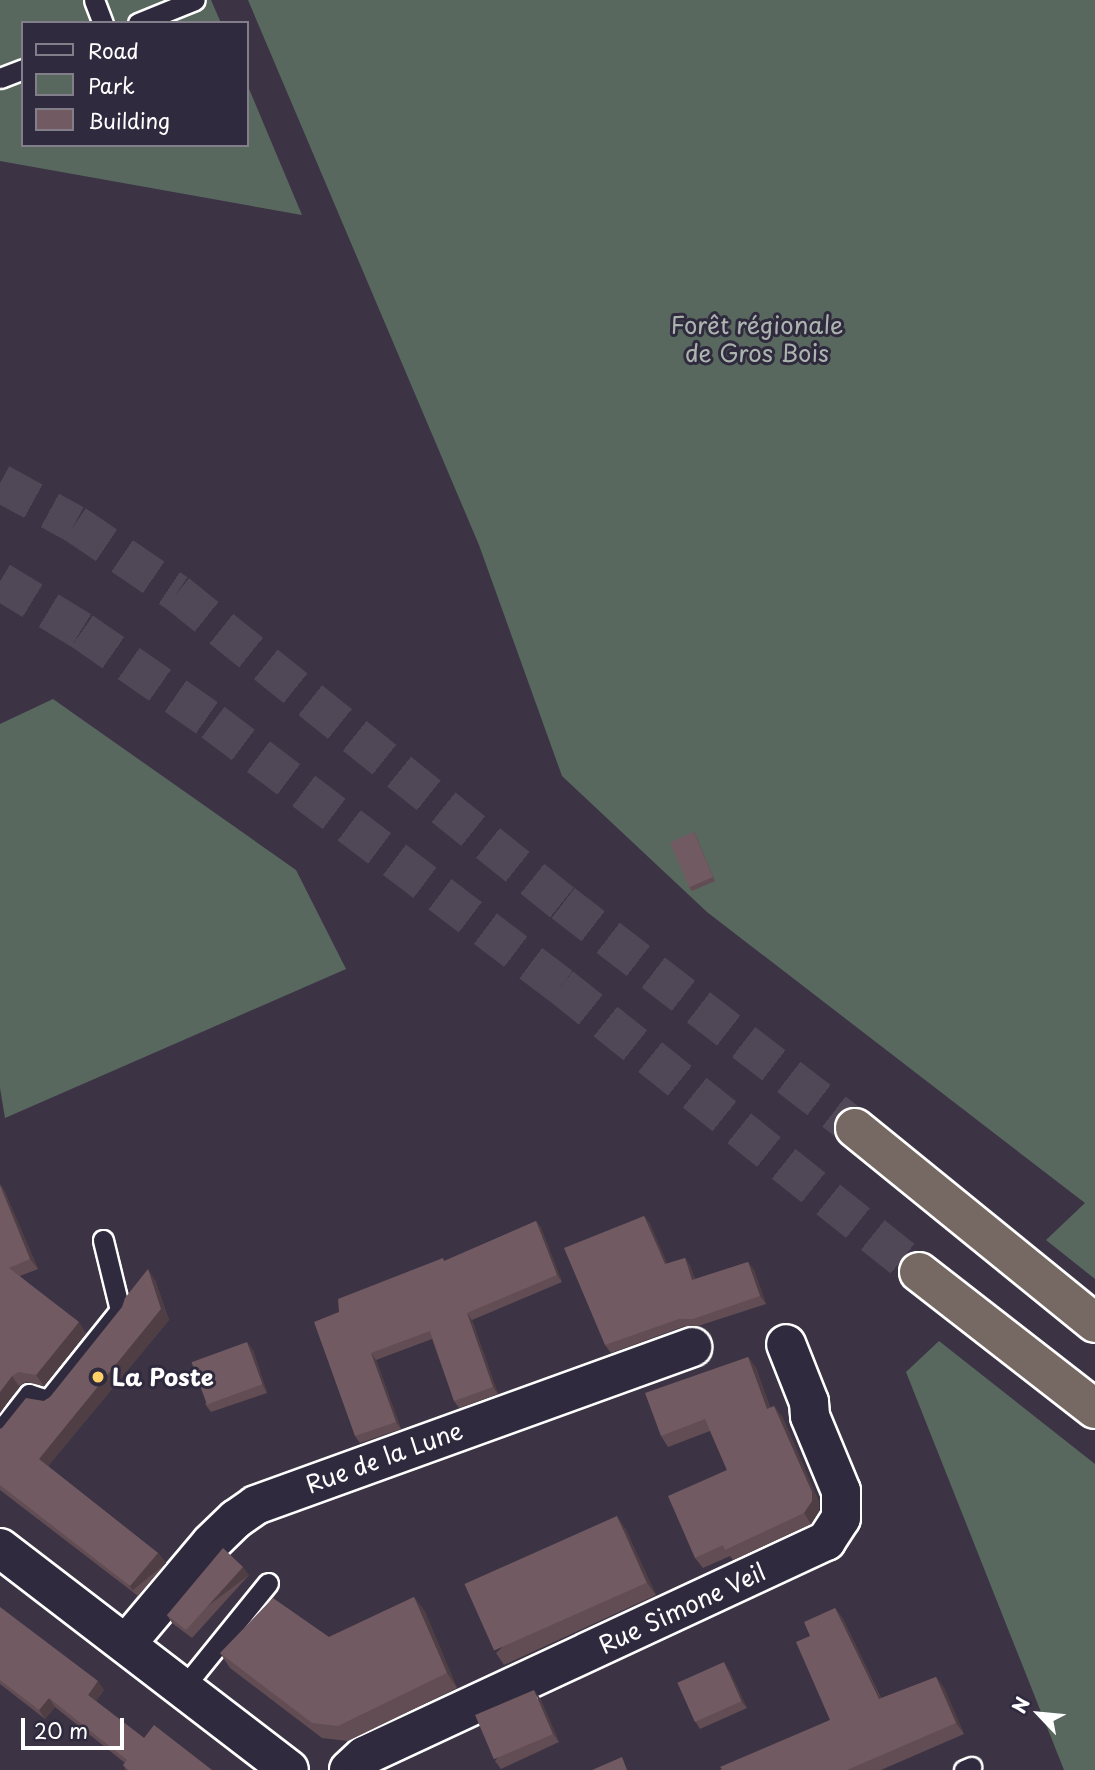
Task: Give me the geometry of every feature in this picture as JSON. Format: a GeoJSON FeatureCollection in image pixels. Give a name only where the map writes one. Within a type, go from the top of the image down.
{"type":"FeatureCollection","features":[{"type":"Feature","properties":{"kind":"highway"},"geometry":{"type":"LineString","coordinates":[[855,1128],[1095,1323]]}},
{"type":"Feature","properties":{"kind":"highway"},"geometry":{"type":"LineString","coordinates":[[919,1272],[1095,1409]]}},
{"type":"Feature","properties":{"kind":"street","name":"Rue Simone Veil"},"geometry":{"type":"LineString","coordinates":[[349,1770],[364,1756],[826,1541],[841,1518],[841,1491],[810,1416],[809,1402],[786,1344]]}},
{"type":"Feature","properties":{"kind":"street","name":"Rue de la Lune"},"geometry":{"type":"LineString","coordinates":[[126,1644],[211,1543],[236,1519],[256,1505],[692,1347]]}},
{"type":"Feature","properties":{"kind":"street"},"geometry":{"type":"LineString","coordinates":[[0,1548],[289,1770]]}},
{"type":"Feature","properties":{"kind":"lane"},"geometry":{"type":"LineString","coordinates":[[94,0],[102,21]]}},
{"type":"Feature","properties":{"kind":"lane"},"geometry":{"type":"LineString","coordinates":[[143,21],[195,0]]}},
{"type":"Feature","properties":{"kind":"lane"},"geometry":{"type":"LineString","coordinates":[[0,78],[21,70]]}},
{"type":"Feature","properties":{"kind":"lane"},"geometry":{"type":"LineString","coordinates":[[0,1431],[29,1394],[48,1400],[120,1311],[103,1240]]}},
{"type":"Feature","properties":{"kind":"lane"},"geometry":{"type":"LineString","coordinates":[[183,1688],[268,1583]]}},
{"type":"Feature","properties":{"kind":"green space"},"geometry":{"type":"Polygon","coordinates":[[[0,0],[211,0],[220,21],[21,21],[21,147],[248,147],[248,86],[302,215],[0,161],[0,0]]]}},
{"type":"Feature","properties":{"kind":"green space","name":"Forêt régionale de Gros Bois"},"geometry":{"type":"Polygon","coordinates":[[[248,0],[1095,0],[1095,1279],[1046,1240],[1085,1203],[707,912],[562,776],[479,545],[248,0]]]}},
{"type":"Feature","properties":{"kind":"green space"},"geometry":{"type":"Polygon","coordinates":[[[53,699],[296,870],[346,969],[5,1118],[0,1088],[0,724],[53,699]]]}},
{"type":"Feature","properties":{"kind":"green space"},"geometry":{"type":"Polygon","coordinates":[[[939,1341],[1095,1464],[1095,1770],[1064,1770],[906,1372],[939,1341]]]}},
{"type":"Feature","properties":{"kind":"building"},"geometry":{"type":"Polygon","coordinates":[[[694,832],[713,877],[689,887],[670,842],[694,832]]]}},
{"type":"Feature","properties":{"kind":"building"},"geometry":{"type":"Polygon","coordinates":[[[0,1186],[30,1259],[9,1268],[79,1322],[36,1375],[19,1372],[12,1376],[0,1392],[0,1186]]]}},
{"type":"Feature","properties":{"kind":"building"},"geometry":{"type":"Polygon","coordinates":[[[644,1216],[665,1264],[685,1258],[692,1280],[748,1262],[760,1296],[693,1319],[679,1319],[605,1345],[564,1248],[644,1216]]]}},
{"type":"Feature","properties":{"kind":"building"},"geometry":{"type":"Polygon","coordinates":[[[536,1221],[557,1275],[467,1313],[493,1387],[454,1401],[430,1331],[371,1353],[396,1422],[355,1436],[314,1322],[339,1312],[338,1299],[443,1258],[444,1261],[536,1221]]]}},
{"type":"Feature","properties":{"kind":"building"},"geometry":{"type":"Polygon","coordinates":[[[148,1269],[161,1309],[39,1459],[158,1553],[130,1586],[0,1485],[0,1429],[26,1398],[44,1401],[50,1397],[122,1307],[125,1298],[148,1269]]]}},
{"type":"Feature","properties":{"kind":"building"},"geometry":{"type":"Polygon","coordinates":[[[247,1342],[262,1384],[207,1404],[192,1362],[247,1342]]]}},
{"type":"Feature","properties":{"kind":"building"},"geometry":{"type":"Polygon","coordinates":[[[748,1357],[767,1409],[774,1406],[812,1492],[812,1501],[804,1513],[725,1550],[723,1545],[695,1558],[668,1496],[727,1470],[705,1419],[661,1436],[645,1393],[748,1357]]]}},
{"type":"Feature","properties":{"kind":"building"},"geometry":{"type":"Polygon","coordinates":[[[617,1516],[647,1583],[494,1651],[464,1584],[617,1516]]]}},
{"type":"Feature","properties":{"kind":"building"},"geometry":{"type":"Polygon","coordinates":[[[223,1548],[243,1567],[186,1630],[167,1615],[223,1548]]]}},
{"type":"Feature","properties":{"kind":"building"},"geometry":{"type":"Polygon","coordinates":[[[414,1597],[447,1673],[338,1726],[312,1723],[220,1653],[273,1598],[329,1637],[414,1597]]]}},
{"type":"Feature","properties":{"kind":"building"},"geometry":{"type":"Polygon","coordinates":[[[0,1607],[98,1681],[88,1695],[144,1738],[154,1725],[212,1770],[129,1770],[123,1765],[127,1760],[49,1698],[39,1710],[0,1680],[0,1607]]]}},
{"type":"Feature","properties":{"kind":"building"},"geometry":{"type":"Polygon","coordinates":[[[835,1608],[879,1699],[936,1677],[956,1723],[847,1770],[720,1770],[720,1767],[830,1720],[796,1642],[810,1636],[804,1622],[835,1608]]]}},
{"type":"Feature","properties":{"kind":"building"},"geometry":{"type":"Polygon","coordinates":[[[724,1662],[741,1701],[695,1722],[677,1683],[724,1662]]]}},
{"type":"Feature","properties":{"kind":"building"},"geometry":{"type":"Polygon","coordinates":[[[534,1690],[553,1734],[494,1759],[475,1715],[534,1690]]]}},
{"type":"Feature","properties":{"kind":"building"},"geometry":{"type":"Polygon","coordinates":[[[622,1757],[627,1770],[592,1770],[622,1757]]]}},
{"type":"Feature","properties":{"kind":"tunnel"},"geometry":{"type":"LineString","coordinates":[[0,483],[75,524],[177,593],[563,903],[855,1128]]}},
{"type":"Feature","properties":{"kind":"tunnel"},"geometry":{"type":"LineString","coordinates":[[0,581],[82,631],[213,722],[561,986],[919,1272]]}},
{"type":"Feature","properties":{"kind":"place","name":"La Poste"},"geometry":{"type":"Point","coordinates":[98,1377]}}]}
